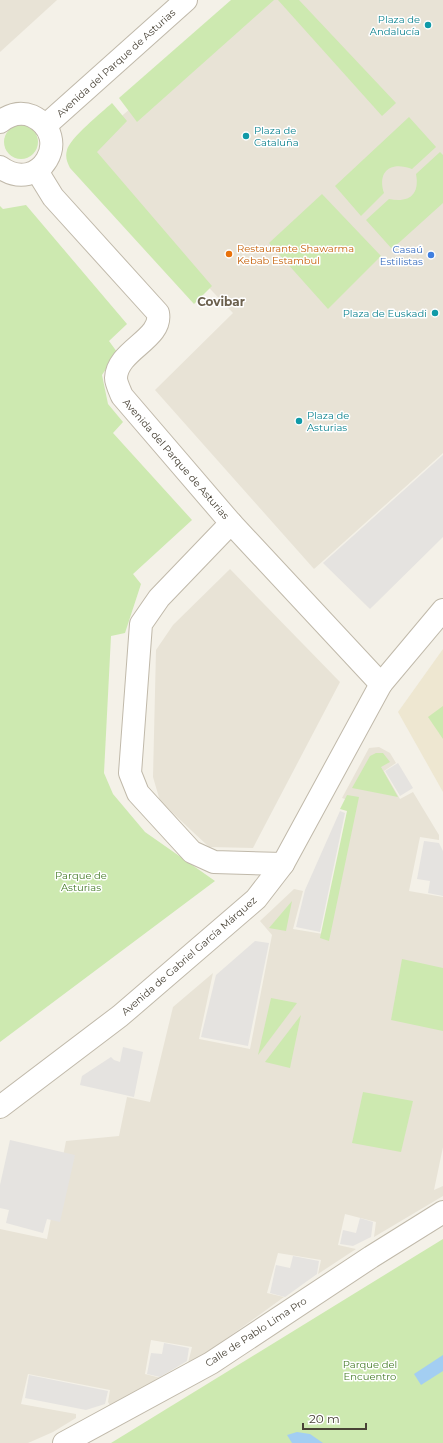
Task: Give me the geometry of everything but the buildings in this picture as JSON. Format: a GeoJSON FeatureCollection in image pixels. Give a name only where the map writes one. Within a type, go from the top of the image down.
{"type":"FeatureCollection","features":[{"type":"Feature","properties":{"kind":"street","name":"Avenida del Parque de Asturias"},"geometry":{"type":"LineString","coordinates":[[45,126],[186,0]]}},
{"type":"Feature","properties":{"kind":"street"},"geometry":{"type":"LineString","coordinates":[[0,122],[9,116],[19,114],[29,115],[38,119],[45,126],[50,135],[51,145],[50,155],[44,164],[36,171],[17,175],[7,172],[0,167]]}},
{"type":"Feature","properties":{"kind":"street","name":"Avenida del Parque de Asturias"},"geometry":{"type":"LineString","coordinates":[[36,171],[53,197],[158,313],[160,321],[156,329],[122,360],[116,378],[122,396],[231,523],[158,598],[141,624],[130,773],[138,793],[192,852],[214,862],[283,864]]}},
{"type":"Feature","properties":{"kind":"street"},"geometry":{"type":"LineString","coordinates":[[231,523],[381,684]]}},
{"type":"Feature","properties":{"kind":"street","name":"Avenida de Gabriel García Márquez"},"geometry":{"type":"LineString","coordinates":[[0,1106],[120,1016],[228,925],[256,899],[283,864],[381,684],[443,610]]}},
{"type":"Feature","properties":{"kind":"street","name":"Calle de Pablo Lima Pro"},"geometry":{"type":"LineString","coordinates":[[64,1443],[211,1363],[371,1257],[443,1212]]}},
{"type":"Feature","properties":{"kind":"shaded area"},"geometry":{"type":"Polygon","coordinates":[[[0,0],[57,0],[0,52],[0,0]]]}},
{"type":"Feature","properties":{"kind":"shaded area"},"geometry":{"type":"Polygon","coordinates":[[[256,0],[443,0],[443,453],[314,569],[155,390],[233,313],[80,152],[256,0]]]}},
{"type":"Feature","properties":{"kind":"shaded area"},"geometry":{"type":"Polygon","coordinates":[[[443,455],[443,537],[370,609],[323,563],[443,455]]]}},
{"type":"Feature","properties":{"kind":"shaded area"},"geometry":{"type":"Polygon","coordinates":[[[230,569],[340,682],[253,848],[209,847],[160,801],[153,777],[156,650],[173,625],[230,569]]]}},
{"type":"Feature","properties":{"kind":"shaded area"},"geometry":{"type":"Polygon","coordinates":[[[443,649],[443,792],[398,712],[443,649]]]}},
{"type":"Feature","properties":{"kind":"shaded area"},"geometry":{"type":"Polygon","coordinates":[[[379,747],[390,753],[396,763],[384,771],[400,799],[413,792],[439,835],[439,840],[420,837],[409,891],[443,897],[443,1147],[434,1190],[443,1186],[443,1196],[374,1237],[376,1222],[345,1214],[338,1245],[356,1249],[318,1274],[321,1260],[278,1253],[267,1293],[284,1297],[198,1359],[188,1363],[192,1347],[151,1340],[145,1374],[161,1378],[160,1382],[111,1407],[108,1402],[110,1390],[28,1374],[21,1404],[76,1414],[76,1418],[53,1432],[28,1443],[0,1443],[0,1229],[47,1239],[66,1141],[119,1136],[127,1097],[150,1102],[173,1007],[213,973],[199,1039],[250,1049],[272,935],[260,921],[294,889],[303,891],[293,929],[323,934],[351,801],[342,798],[369,748],[379,747]]]}},
{"type":"Feature","properties":{"kind":"shaded area"},"geometry":{"type":"Polygon","coordinates":[[[398,763],[413,788],[400,796],[385,771],[398,763]]]}},
{"type":"Feature","properties":{"kind":"shaded area"},"geometry":{"type":"Polygon","coordinates":[[[340,811],[345,813],[320,932],[296,927],[305,890],[340,811]]]}},
{"type":"Feature","properties":{"kind":"shaded area"},"geometry":{"type":"Polygon","coordinates":[[[424,841],[439,843],[443,851],[443,896],[428,893],[430,881],[417,879],[424,841]]]}},
{"type":"Feature","properties":{"kind":"shaded area"},"geometry":{"type":"Polygon","coordinates":[[[255,941],[269,943],[248,1046],[201,1037],[216,975],[255,941]]]}},
{"type":"Feature","properties":{"kind":"shaded area"},"geometry":{"type":"Polygon","coordinates":[[[123,1047],[143,1052],[134,1097],[80,1085],[82,1076],[111,1057],[120,1062],[123,1047]]]}},
{"type":"Feature","properties":{"kind":"shaded area"},"geometry":{"type":"Polygon","coordinates":[[[10,1140],[75,1155],[60,1222],[47,1219],[43,1233],[6,1223],[9,1210],[0,1208],[0,1185],[10,1140]]]}},
{"type":"Feature","properties":{"kind":"shaded area"},"geometry":{"type":"Polygon","coordinates":[[[360,1218],[373,1222],[371,1237],[353,1246],[340,1244],[343,1230],[356,1233],[360,1218]]]}},
{"type":"Feature","properties":{"kind":"shaded area"},"geometry":{"type":"Polygon","coordinates":[[[293,1256],[319,1261],[317,1274],[285,1297],[270,1293],[276,1265],[290,1268],[293,1256]]]}},
{"type":"Feature","properties":{"kind":"shaded area"},"geometry":{"type":"Polygon","coordinates":[[[164,1343],[189,1348],[187,1361],[160,1377],[147,1374],[151,1353],[162,1354],[164,1343]]]}},
{"type":"Feature","properties":{"kind":"shaded area"},"geometry":{"type":"Polygon","coordinates":[[[29,1375],[108,1391],[105,1404],[86,1410],[25,1398],[29,1375]]]}},
{"type":"Feature","properties":{"kind":"green space"},"geometry":{"type":"Polygon","coordinates":[[[231,0],[274,0],[137,122],[119,98],[231,0]]]}},
{"type":"Feature","properties":{"kind":"green space"},"geometry":{"type":"Polygon","coordinates":[[[278,0],[299,0],[396,103],[382,116],[278,0]]]}},
{"type":"Feature","properties":{"kind":"green space"},"geometry":{"type":"Polygon","coordinates":[[[112,103],[127,121],[97,152],[212,286],[194,304],[68,164],[66,155],[69,145],[87,125],[112,103]]]}},
{"type":"Feature","properties":{"kind":"green space"},"geometry":{"type":"Polygon","coordinates":[[[409,117],[436,147],[412,169],[398,166],[392,167],[388,170],[382,179],[384,193],[361,216],[335,186],[409,117]]]}},
{"type":"Feature","properties":{"kind":"green space"},"geometry":{"type":"Polygon","coordinates":[[[18,125],[24,125],[28,126],[35,132],[38,142],[37,149],[31,156],[24,159],[18,159],[14,158],[7,152],[4,145],[4,139],[5,135],[11,128],[18,125]]]}},
{"type":"Feature","properties":{"kind":"green space"},"geometry":{"type":"Polygon","coordinates":[[[440,152],[443,155],[443,203],[392,249],[366,220],[389,199],[402,200],[412,196],[416,187],[416,174],[440,152]]]}},
{"type":"Feature","properties":{"kind":"green space"},"geometry":{"type":"Polygon","coordinates":[[[322,194],[381,256],[328,309],[269,243],[322,194]]]}},
{"type":"Feature","properties":{"kind":"green space","name":"Parque de Asturias"},"geometry":{"type":"Polygon","coordinates":[[[26,205],[127,324],[109,341],[117,352],[102,375],[108,404],[123,422],[113,433],[192,520],[133,574],[141,584],[125,633],[111,636],[104,773],[113,794],[145,832],[215,881],[0,1042],[0,206],[3,209],[26,205]]]}},
{"type":"Feature","properties":{"kind":"green space"},"geometry":{"type":"Polygon","coordinates":[[[443,706],[443,739],[428,717],[443,706]]]}},
{"type":"Feature","properties":{"kind":"green space"},"geometry":{"type":"Polygon","coordinates":[[[376,753],[383,753],[390,762],[381,767],[398,797],[352,788],[370,756],[376,753]]]}},
{"type":"Feature","properties":{"kind":"green space"},"geometry":{"type":"Polygon","coordinates":[[[347,795],[359,797],[329,941],[320,938],[347,811],[340,809],[347,795]]]}},
{"type":"Feature","properties":{"kind":"green space"},"geometry":{"type":"Polygon","coordinates":[[[292,901],[286,931],[269,928],[292,901]]]}},
{"type":"Feature","properties":{"kind":"green space"},"geometry":{"type":"Polygon","coordinates":[[[402,959],[443,968],[443,1031],[391,1020],[402,959]]]}},
{"type":"Feature","properties":{"kind":"green space"},"geometry":{"type":"Polygon","coordinates":[[[271,998],[297,1003],[258,1055],[271,998]]]}},
{"type":"Feature","properties":{"kind":"green space"},"geometry":{"type":"Polygon","coordinates":[[[301,1015],[290,1068],[265,1062],[301,1015]]]}},
{"type":"Feature","properties":{"kind":"green space"},"geometry":{"type":"Polygon","coordinates":[[[363,1092],[413,1101],[401,1152],[352,1143],[363,1092]]]}},
{"type":"Feature","properties":{"kind":"green space","name":"Parque del Encuentro"},"geometry":{"type":"Polygon","coordinates":[[[443,1239],[443,1443],[111,1443],[443,1239]]]}},
{"type":"Feature","properties":{"kind":"water"},"geometry":{"type":"Polygon","coordinates":[[[443,1355],[443,1371],[421,1385],[414,1374],[443,1355]]]}},
{"type":"Feature","properties":{"kind":"water"},"geometry":{"type":"Polygon","coordinates":[[[297,1432],[310,1434],[323,1443],[292,1443],[287,1435],[297,1432]]]}},
{"type":"Feature","properties":{"kind":"place","name":"Plaza de Andalucía"},"geometry":{"type":"Point","coordinates":[428,25]}},
{"type":"Feature","properties":{"kind":"place","name":"Plaza de Cataluña"},"geometry":{"type":"Point","coordinates":[246,136]}},
{"type":"Feature","properties":{"kind":"place","name":"Restaurante Shawarma Kebab Estambul"},"geometry":{"type":"Point","coordinates":[229,254]}},
{"type":"Feature","properties":{"kind":"place","name":"Casaú Estilistas"},"geometry":{"type":"Point","coordinates":[431,255]}},
{"type":"Feature","properties":{"kind":"place","name":"Plaza de Euskadi"},"geometry":{"type":"Point","coordinates":[435,313]}},
{"type":"Feature","properties":{"kind":"place","name":"Plaza de Asturias"},"geometry":{"type":"Point","coordinates":[299,421]}},
{"type":"Feature","properties":{"kind":"district","name":"Covibar"},"geometry":{"type":"Point","coordinates":[221,301]}}]}
